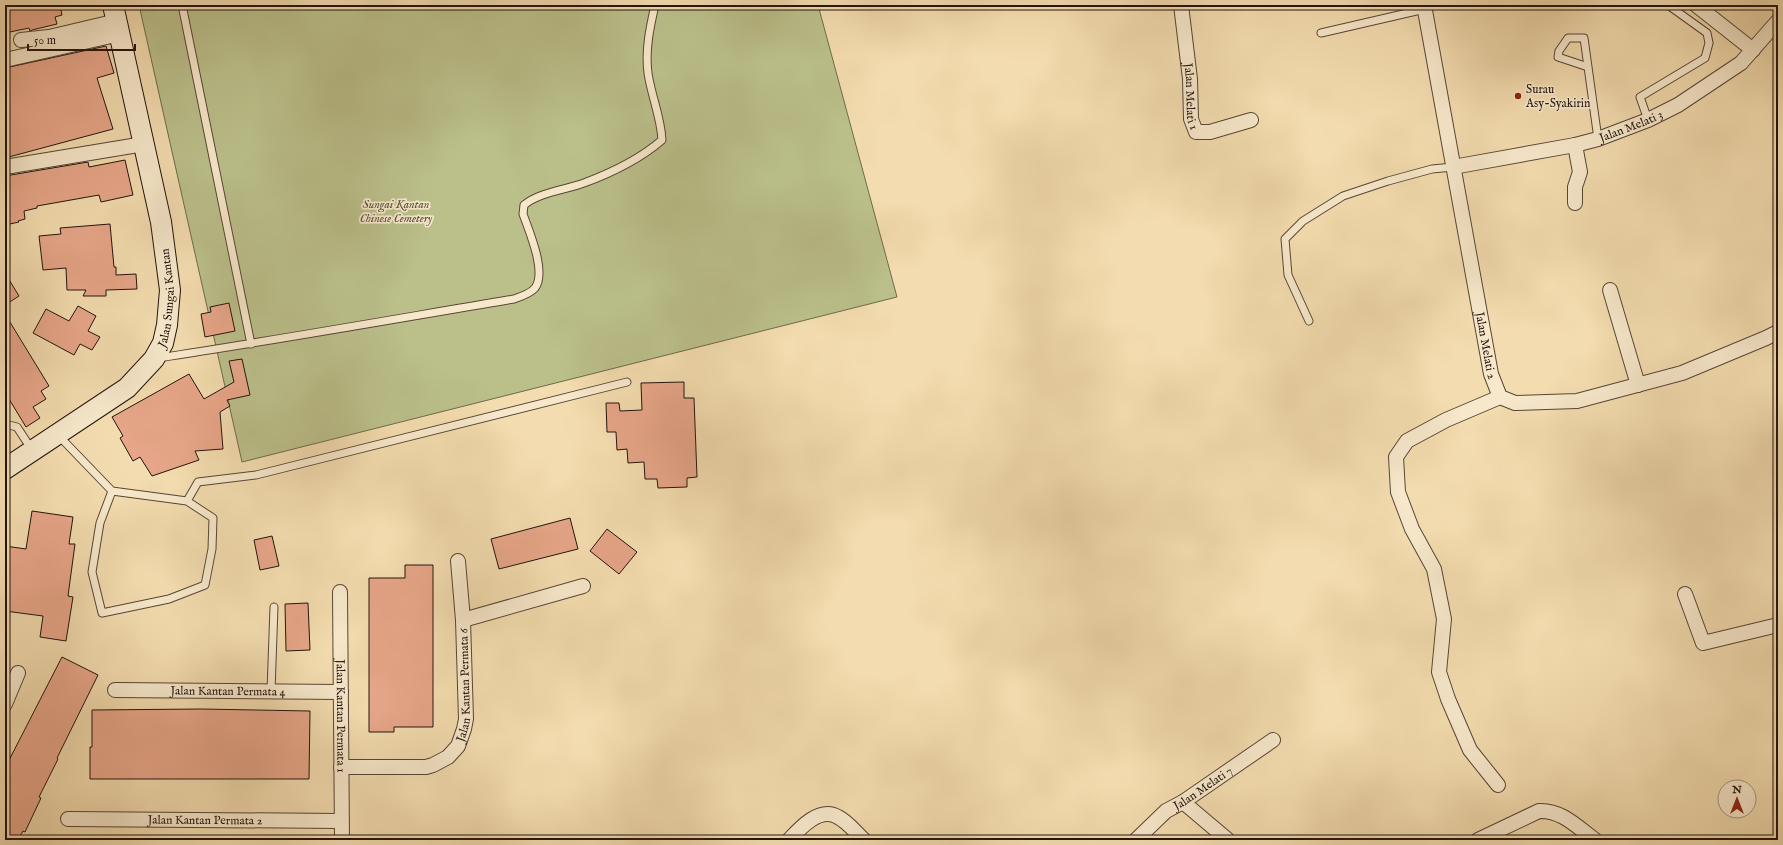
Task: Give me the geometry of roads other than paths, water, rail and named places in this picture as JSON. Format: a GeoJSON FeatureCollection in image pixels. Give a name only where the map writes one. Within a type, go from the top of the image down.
{"type":"FeatureCollection","features":[{"type":"Feature","properties":{"kind":"main road","name":"Jalan Sungai Kantan"},"geometry":{"type":"LineString","coordinates":[[5,470],[127,388],[154,359],[162,343],[167,325],[170,290],[161,222],[117,20]]}},
{"type":"Feature","properties":{"kind":"street","name":"Jalan Melati 1"},"geometry":{"type":"LineString","coordinates":[[1181,5],[1190,79],[1191,118],[1196,132],[1210,132],[1251,120]]}},
{"type":"Feature","properties":{"kind":"street"},"geometry":{"type":"LineString","coordinates":[[1696,5],[1753,50]]}},
{"type":"Feature","properties":{"kind":"street","name":"Jalan Melati 2"},"geometry":{"type":"LineString","coordinates":[[1425,7],[1491,374],[1500,397]]}},
{"type":"Feature","properties":{"kind":"street"},"geometry":{"type":"LineString","coordinates":[[21,40],[49,37],[117,20]]}},
{"type":"Feature","properties":{"kind":"street"},"geometry":{"type":"LineString","coordinates":[[5,60],[117,20]]}},
{"type":"Feature","properties":{"kind":"street","name":"Jalan Melati 3"},"geometry":{"type":"LineString","coordinates":[[1453,167],[1575,145],[1598,139],[1648,120],[1678,105],[1741,63],[1778,21]]}},
{"type":"Feature","properties":{"kind":"street"},"geometry":{"type":"LineString","coordinates":[[5,167],[144,144]]}},
{"type":"Feature","properties":{"kind":"street"},"geometry":{"type":"LineString","coordinates":[[1574,203],[1580,172],[1575,145]]}},
{"type":"Feature","properties":{"kind":"street"},"geometry":{"type":"LineString","coordinates":[[1610,290],[1638,385]]}},
{"type":"Feature","properties":{"kind":"street"},"geometry":{"type":"LineString","coordinates":[[1498,785],[1470,750],[1448,699],[1439,672],[1444,619],[1434,570],[1412,529],[1398,492],[1396,457],[1407,441],[1446,420],[1500,397],[1515,404],[1577,401],[1682,373],[1778,332]]}},
{"type":"Feature","properties":{"kind":"street","name":"Jalan Kantan Permata 6"},"geometry":{"type":"LineString","coordinates":[[341,767],[426,767],[448,757],[458,746],[466,719],[463,620],[458,561]]}},
{"type":"Feature","properties":{"kind":"street"},"geometry":{"type":"LineString","coordinates":[[463,620],[583,586]]}},
{"type":"Feature","properties":{"kind":"street","name":"Jalan Kantan Permata 1"},"geometry":{"type":"LineString","coordinates":[[340,592],[342,840]]}},
{"type":"Feature","properties":{"kind":"street"},"geometry":{"type":"LineString","coordinates":[[1685,594],[1703,643],[1778,625]]}},
{"type":"Feature","properties":{"kind":"street"},"geometry":{"type":"LineString","coordinates":[[5,704],[18,673]]}},
{"type":"Feature","properties":{"kind":"street","name":"Jalan Kantan Permata 4"},"geometry":{"type":"LineString","coordinates":[[115,690],[341,692]]}},
{"type":"Feature","properties":{"kind":"street","name":"Jalan Melati 7"},"geometry":{"type":"LineString","coordinates":[[1136,840],[1166,811],[1183,802],[1273,740]]}},
{"type":"Feature","properties":{"kind":"street"},"geometry":{"type":"LineString","coordinates":[[1183,802],[1228,840]]}},
{"type":"Feature","properties":{"kind":"street"},"geometry":{"type":"LineString","coordinates":[[1478,840],[1539,811],[1549,810],[1558,813],[1595,840]]}},
{"type":"Feature","properties":{"kind":"street"},"geometry":{"type":"LineString","coordinates":[[789,840],[819,815],[829,814],[838,817],[864,840]]}},
{"type":"Feature","properties":{"kind":"street","name":"Jalan Kantan Permata 2"},"geometry":{"type":"LineString","coordinates":[[68,819],[342,821]]}},
{"type":"Feature","properties":{"kind":"lane"},"geometry":{"type":"LineString","coordinates":[[182,5],[251,344]]}},
{"type":"Feature","properties":{"kind":"lane"},"geometry":{"type":"LineString","coordinates":[[154,359],[514,299],[534,290],[538,284],[540,267],[523,214],[524,205],[531,199],[584,182],[626,164],[662,140],[648,73],[647,52],[649,31],[655,5]]}},
{"type":"Feature","properties":{"kind":"lane"},"geometry":{"type":"LineString","coordinates":[[1648,120],[1640,97],[1705,58],[1709,43],[1707,33],[1668,5]]}},
{"type":"Feature","properties":{"kind":"lane"},"geometry":{"type":"LineString","coordinates":[[1321,33],[1425,7]]}},
{"type":"Feature","properties":{"kind":"lane"},"geometry":{"type":"LineString","coordinates":[[1588,67],[1558,57],[1559,50],[1568,38],[1584,38],[1598,139]]}},
{"type":"Feature","properties":{"kind":"lane"},"geometry":{"type":"LineString","coordinates":[[1309,321],[1288,275],[1285,239],[1303,221],[1343,196],[1388,181],[1432,169],[1453,167]]}},
{"type":"Feature","properties":{"kind":"lane"},"geometry":{"type":"LineString","coordinates":[[187,500],[198,482],[256,475],[627,382]]}},
{"type":"Feature","properties":{"kind":"lane"},"geometry":{"type":"LineString","coordinates":[[5,424],[16,427],[32,451]]}},
{"type":"Feature","properties":{"kind":"lane"},"geometry":{"type":"LineString","coordinates":[[58,435],[112,491],[187,500],[213,518],[212,549],[205,585],[169,599],[102,613],[92,572],[100,523],[112,491]]}},
{"type":"Feature","properties":{"kind":"lane"},"geometry":{"type":"LineString","coordinates":[[271,691],[274,607]]}},
{"type":"Feature","properties":{"kind":"place","name":"Surau Asy-Syakirin"},"geometry":{"type":"Point","coordinates":[1518,96]}},
{"type":"Feature","properties":{"kind":"park label","name":"Sungai Kantan Chinese Cemetery"},"geometry":{"type":"Point","coordinates":[396,211]}}]}
